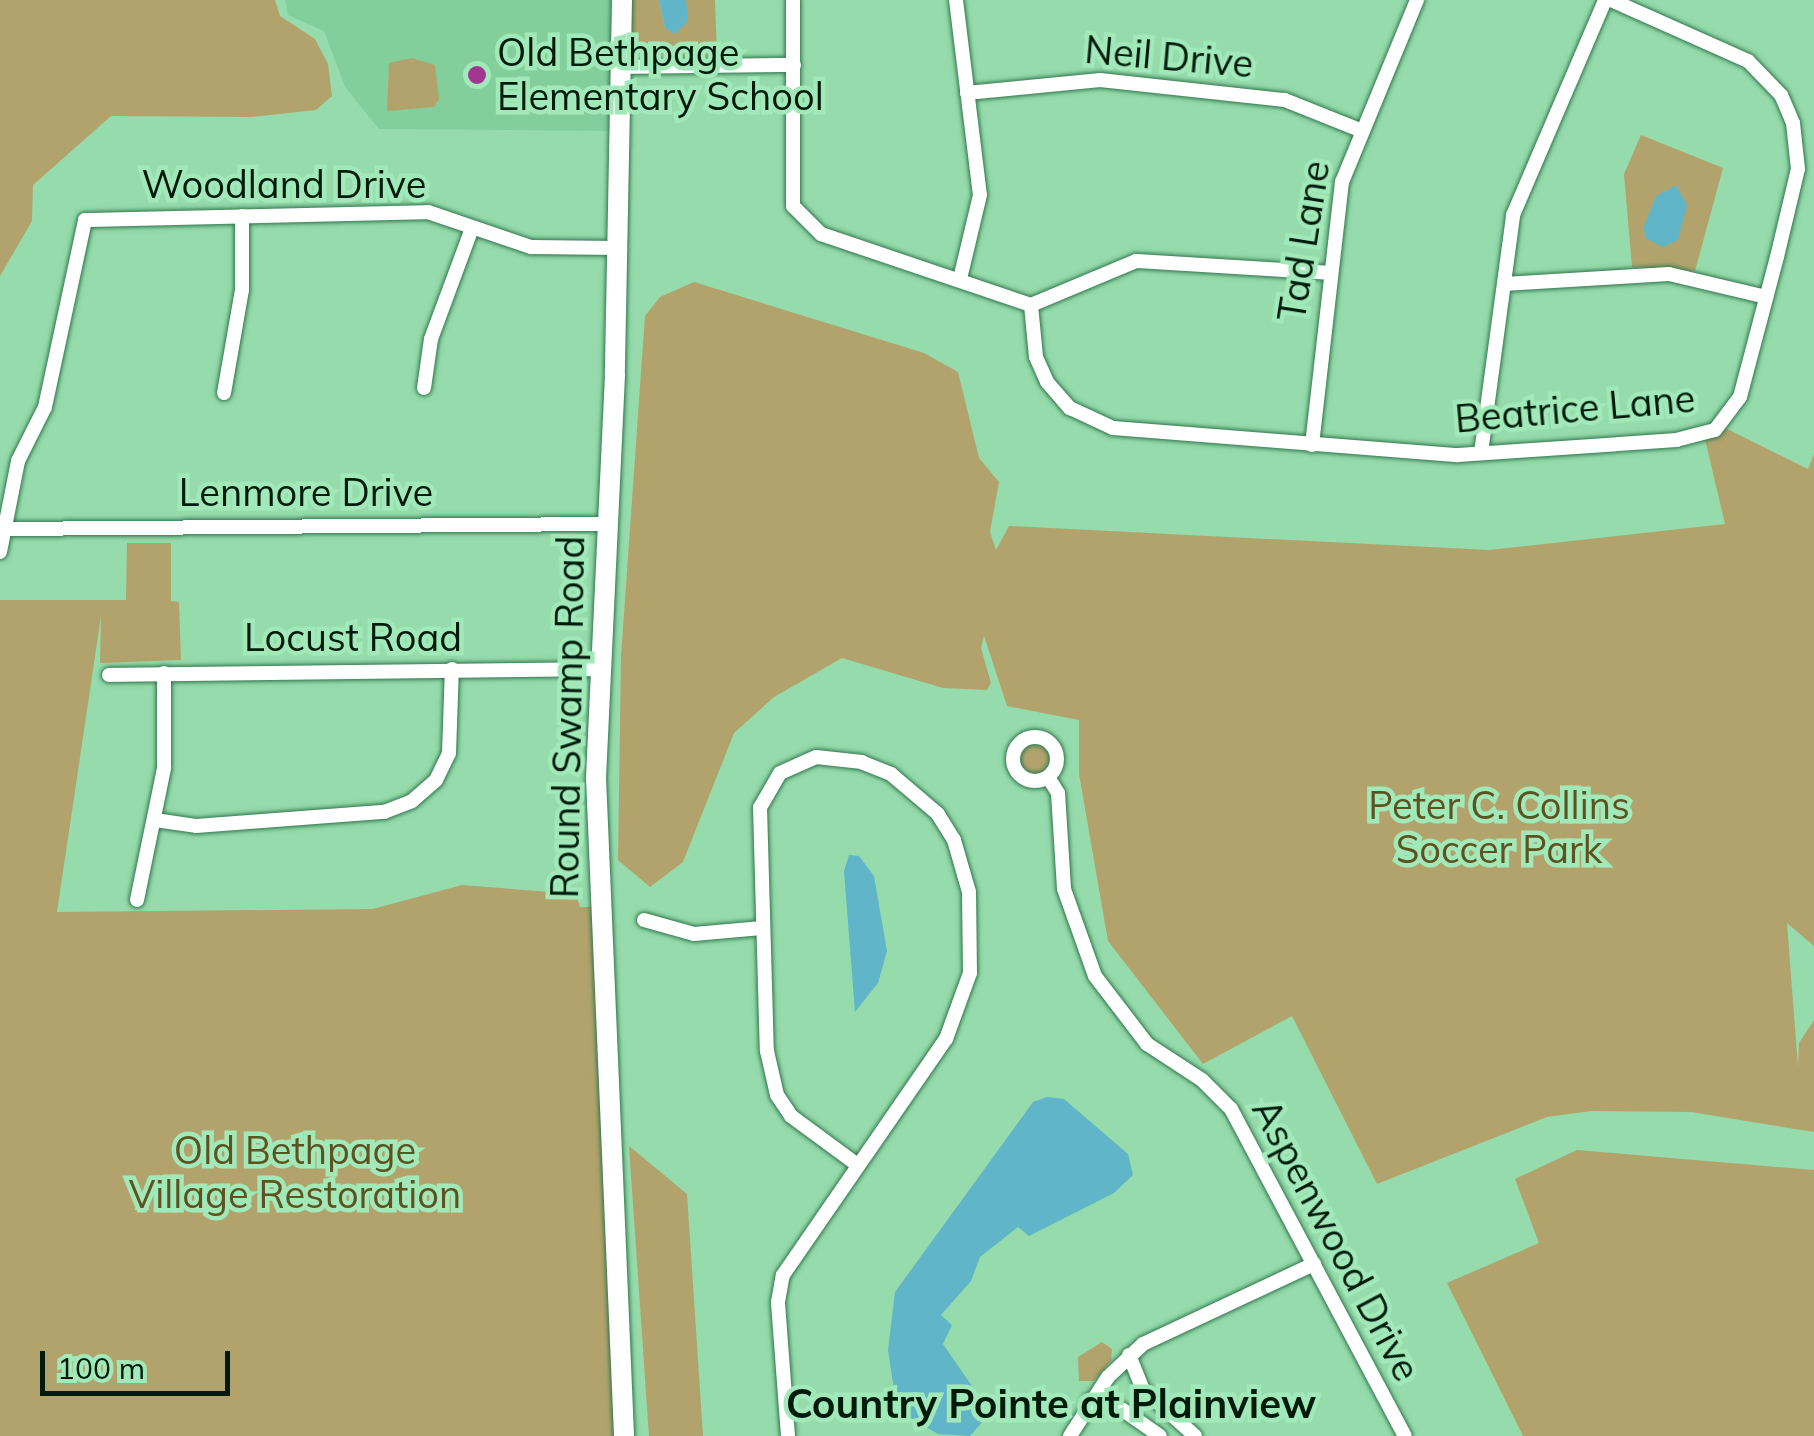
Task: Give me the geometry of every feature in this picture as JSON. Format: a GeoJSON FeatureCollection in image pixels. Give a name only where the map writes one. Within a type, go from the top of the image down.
{"type":"FeatureCollection","features":[{"type":"Feature","properties":{"kind":"main road","name":"Round Swamp Road"},"geometry":{"type":"LineString","coordinates":[[622,0],[618,248],[598,669],[596,862],[624,1436]]}},
{"type":"Feature","properties":{"kind":"street"},"geometry":{"type":"LineString","coordinates":[[792,0],[797,213],[821,234],[1031,304],[1136,261],[1330,273]]}},
{"type":"Feature","properties":{"kind":"street"},"geometry":{"type":"LineString","coordinates":[[956,0],[980,195],[960,279]]}},
{"type":"Feature","properties":{"kind":"street","name":"Tad Lane"},"geometry":{"type":"LineString","coordinates":[[1312,444],[1342,182],[1360,130],[1417,0]]}},
{"type":"Feature","properties":{"kind":"street"},"geometry":{"type":"LineString","coordinates":[[1482,453],[1504,284],[1522,188],[1608,0]]}},
{"type":"Feature","properties":{"kind":"street","name":"Beatrice Lane"},"geometry":{"type":"LineString","coordinates":[[1031,304],[1036,357],[1047,382],[1090,420],[1135,431],[1482,453],[1676,440],[1715,430],[1740,397],[1766,297],[1798,169],[1794,123],[1781,95],[1738,56],[1608,0]]}},
{"type":"Feature","properties":{"kind":"street"},"geometry":{"type":"LineString","coordinates":[[623,67],[794,65]]}},
{"type":"Feature","properties":{"kind":"street","name":"Neil Drive"},"geometry":{"type":"LineString","coordinates":[[967,93],[1100,80],[1285,100],[1360,130]]}},
{"type":"Feature","properties":{"kind":"street","name":"Woodland Drive"},"geometry":{"type":"LineString","coordinates":[[5,529],[18,460],[46,407],[78,238],[85,220],[97,215],[428,212],[531,248],[618,248]]}},
{"type":"Feature","properties":{"kind":"street"},"geometry":{"type":"LineString","coordinates":[[224,393],[242,290],[242,216]]}},
{"type":"Feature","properties":{"kind":"street"},"geometry":{"type":"LineString","coordinates":[[424,388],[432,339],[472,228]]}},
{"type":"Feature","properties":{"kind":"street"},"geometry":{"type":"LineString","coordinates":[[1504,284],[1669,274],[1766,297]]}},
{"type":"Feature","properties":{"kind":"street","name":"Lenmore Drive"},"geometry":{"type":"LineString","coordinates":[[5,529],[606,524]]}},
{"type":"Feature","properties":{"kind":"street"},"geometry":{"type":"LineString","coordinates":[[0,552],[5,529]]}},
{"type":"Feature","properties":{"kind":"street","name":"Locust Road"},"geometry":{"type":"LineString","coordinates":[[109,675],[598,669]]}},
{"type":"Feature","properties":{"kind":"street"},"geometry":{"type":"LineString","coordinates":[[155,820],[196,826],[384,812],[412,801],[446,762],[452,670]]}},
{"type":"Feature","properties":{"kind":"street"},"geometry":{"type":"LineString","coordinates":[[137,900],[166,748],[164,673]]}},
{"type":"Feature","properties":{"kind":"street"},"geometry":{"type":"LineString","coordinates":[[788,1436],[778,1302],[783,1274],[946,1039],[964,997],[969,892],[954,840],[915,790],[891,774],[840,757],[797,762],[780,773],[760,808],[762,928],[767,1051],[777,1095],[792,1116],[856,1164]]}},
{"type":"Feature","properties":{"kind":"street","name":"Aspenwood Drive"},"geometry":{"type":"LineString","coordinates":[[1048,776],[1058,794],[1064,889],[1095,976],[1147,1044],[1202,1080],[1231,1109],[1405,1436]]}},
{"type":"Feature","properties":{"kind":"street"},"geometry":{"type":"LineString","coordinates":[[644,920],[694,934],[762,928]]}},
{"type":"Feature","properties":{"kind":"street"},"geometry":{"type":"LineString","coordinates":[[1070,1436],[1090,1400],[1129,1355],[1186,1319],[1314,1264]]}},
{"type":"Feature","properties":{"kind":"street"},"geometry":{"type":"LineString","coordinates":[[1129,1355],[1143,1389],[1195,1436]]}},
{"type":"Feature","properties":{"kind":"street"},"geometry":{"type":"LineString","coordinates":[[1090,1400],[1123,1410],[1160,1436]]}},
{"type":"Feature","properties":{"kind":"shaded area","name":"Old Bethpage Elementary School"},"geometry":{"type":"Polygon","coordinates":[[[285,0],[611,0],[613,131],[379,129],[345,87],[324,31],[288,15],[285,0]]]}},
{"type":"Feature","properties":{"kind":"green space"},"geometry":{"type":"Polygon","coordinates":[[[0,0],[275,0],[280,16],[315,39],[328,64],[332,96],[316,110],[251,117],[111,116],[33,185],[32,221],[0,276],[0,0]]]}},
{"type":"Feature","properties":{"kind":"green space"},"geometry":{"type":"Polygon","coordinates":[[[628,0],[659,0],[665,28],[687,21],[686,0],[715,0],[717,56],[630,55],[628,0]]]}},
{"type":"Feature","properties":{"kind":"green space"},"geometry":{"type":"Polygon","coordinates":[[[412,58],[435,65],[439,99],[434,107],[387,111],[389,63],[412,58]]]}},
{"type":"Feature","properties":{"kind":"green space"},"geometry":{"type":"Polygon","coordinates":[[[1641,135],[1723,168],[1695,271],[1632,267],[1624,174],[1641,135]]]}},
{"type":"Feature","properties":{"kind":"green space","name":"Peter C. Collins Soccer Park"},"geometry":{"type":"Polygon","coordinates":[[[694,282],[924,353],[958,372],[979,458],[999,482],[990,532],[996,550],[1009,526],[1489,550],[1725,524],[1704,435],[1721,426],[1808,469],[1814,454],[1814,946],[1787,923],[1798,1067],[1799,1043],[1814,1020],[1814,1132],[1691,1112],[1591,1111],[1547,1117],[1377,1184],[1292,1016],[1203,1064],[1108,941],[1079,774],[1079,720],[1007,706],[984,636],[981,648],[991,683],[987,690],[943,688],[842,658],[774,697],[734,733],[683,862],[650,887],[618,860],[621,656],[645,316],[660,297],[694,282]]]}},
{"type":"Feature","properties":{"kind":"green space","name":"Old Bethpage Village Restoration"},"geometry":{"type":"Polygon","coordinates":[[[127,543],[171,543],[171,601],[179,602],[181,660],[100,663],[101,616],[57,912],[373,909],[462,885],[576,894],[580,907],[595,907],[619,1436],[0,1436],[0,600],[126,600],[127,543]]]}},
{"type":"Feature","properties":{"kind":"green space"},"geometry":{"type":"Polygon","coordinates":[[[1035,745],[1045,749],[1049,759],[1045,769],[1035,773],[1025,769],[1021,759],[1025,749],[1035,745]]]}},
{"type":"Feature","properties":{"kind":"green space"},"geometry":{"type":"Polygon","coordinates":[[[629,1146],[687,1194],[703,1436],[649,1436],[629,1146]]]}},
{"type":"Feature","properties":{"kind":"green space"},"geometry":{"type":"Polygon","coordinates":[[[1577,1150],[1814,1170],[1814,1436],[1523,1436],[1447,1283],[1539,1243],[1515,1179],[1577,1150]]]}},
{"type":"Feature","properties":{"kind":"green space"},"geometry":{"type":"Polygon","coordinates":[[[1102,1342],[1112,1349],[1111,1361],[1094,1381],[1079,1381],[1078,1357],[1102,1342]]]}},
{"type":"Feature","properties":{"kind":"water"},"geometry":{"type":"Polygon","coordinates":[[[659,0],[686,0],[688,21],[675,34],[665,28],[659,0]]]}},
{"type":"Feature","properties":{"kind":"water"},"geometry":{"type":"Polygon","coordinates":[[[1676,185],[1687,205],[1678,240],[1663,247],[1645,238],[1644,226],[1656,196],[1676,185]]]}},
{"type":"Feature","properties":{"kind":"water"},"geometry":{"type":"Polygon","coordinates":[[[849,855],[859,856],[874,876],[887,951],[878,983],[855,1012],[844,871],[849,855]]]}},
{"type":"Feature","properties":{"kind":"water"},"geometry":{"type":"Polygon","coordinates":[[[1047,1097],[1064,1099],[1128,1154],[1133,1175],[1114,1193],[1029,1236],[1018,1227],[980,1257],[971,1281],[941,1315],[952,1325],[943,1344],[985,1405],[984,1420],[970,1436],[938,1434],[897,1410],[888,1350],[895,1292],[1033,1102],[1047,1097]]]}},
{"type":"Feature","properties":{"kind":"place","name":"Old Bethpage Elementary School"},"geometry":{"type":"Point","coordinates":[477,75]}},
{"type":"Feature","properties":{"kind":"district","name":"Country Pointe at Plainview"},"geometry":{"type":"Point","coordinates":[1051,1403]}}]}
